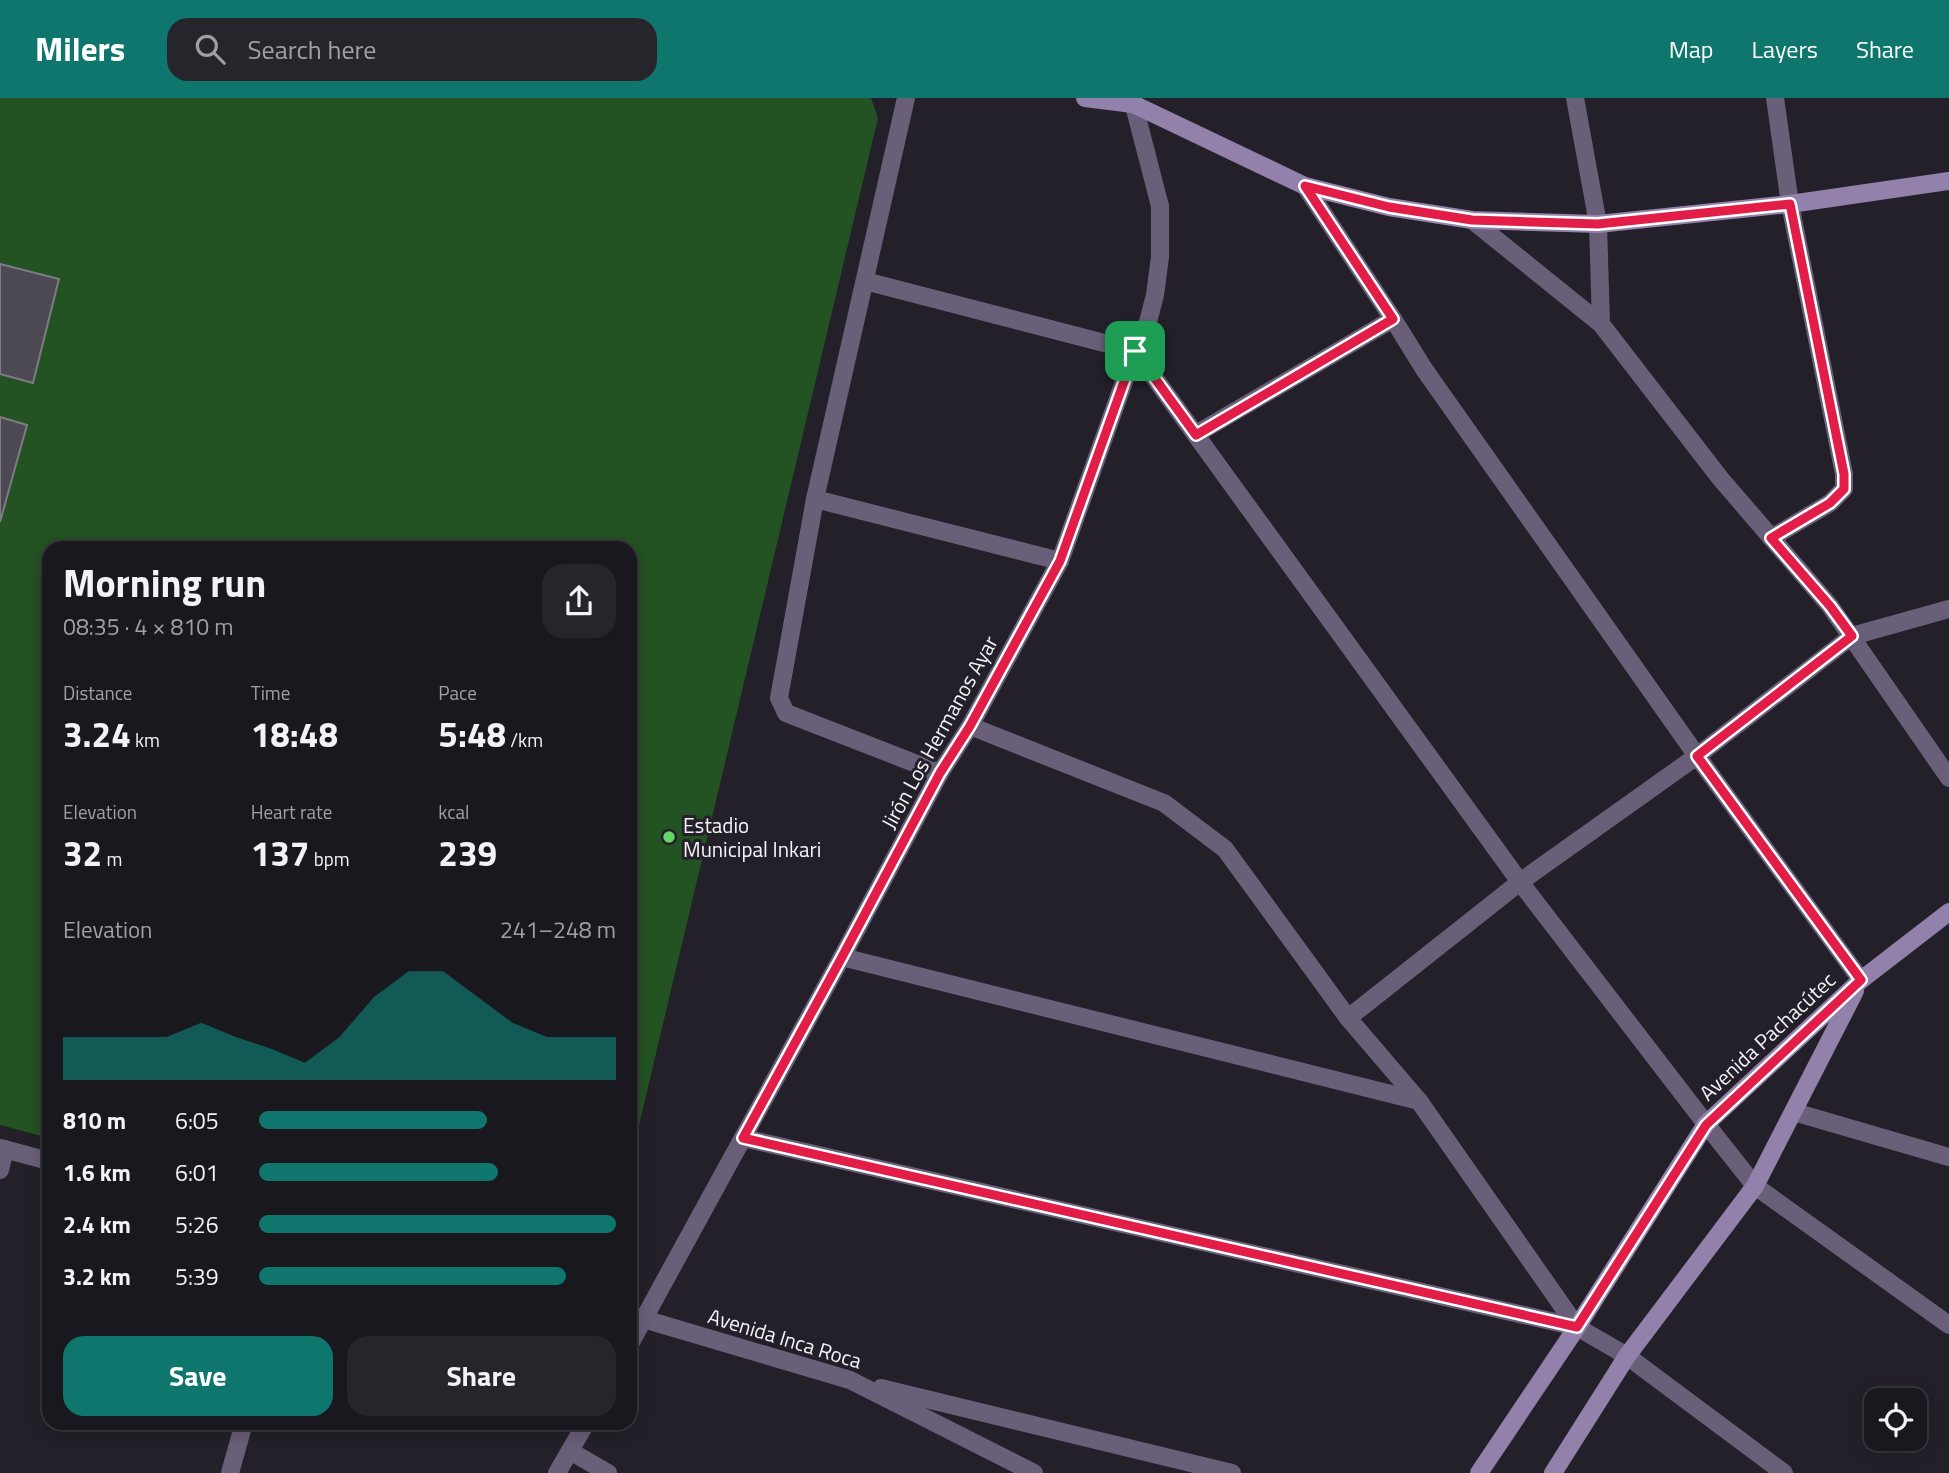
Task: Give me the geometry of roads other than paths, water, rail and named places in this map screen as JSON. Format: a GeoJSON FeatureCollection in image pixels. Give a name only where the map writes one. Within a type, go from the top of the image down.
{"type":"FeatureCollection","features":[{"type":"Feature","properties":{"kind":"street"},"geometry":{"type":"LineString","coordinates":[[906,98],[816,499],[779,698],[786,713],[940,773]]}},
{"type":"Feature","properties":{"kind":"street"},"geometry":{"type":"LineString","coordinates":[[1085,98],[1133,101],[1305,186],[1389,207],[1472,220],[1598,224],[1790,204],[1949,181]]}},
{"type":"Feature","properties":{"kind":"street"},"geometry":{"type":"LineString","coordinates":[[1575,98],[1598,224],[1601,324]]}},
{"type":"Feature","properties":{"kind":"street"},"geometry":{"type":"LineString","coordinates":[[1771,538],[1830,503],[1844,489],[1844,474],[1790,204],[1775,98]]}},
{"type":"Feature","properties":{"kind":"street","name":"Jirón Los Hermanos Ayar"},"geometry":{"type":"LineString","coordinates":[[637,1317],[743,1138],[940,773],[970,726],[1060,561],[1135,351],[1148,322],[1155,295],[1160,257],[1160,206],[1133,101]]}},
{"type":"Feature","properties":{"kind":"street"},"geometry":{"type":"LineString","coordinates":[[1305,186],[1424,369],[1697,756],[1861,980],[1949,912]]}},
{"type":"Feature","properties":{"kind":"street"},"geometry":{"type":"LineString","coordinates":[[1472,220],[1601,324],[1720,478],[1830,606],[1949,778]]}},
{"type":"Feature","properties":{"kind":"street"},"geometry":{"type":"LineString","coordinates":[[865,281],[1135,351],[1520,882],[1755,1186],[1949,1325]]}},
{"type":"Feature","properties":{"kind":"street"},"geometry":{"type":"LineString","coordinates":[[1196,435],[1393,319]]}},
{"type":"Feature","properties":{"kind":"street"},"geometry":{"type":"LineString","coordinates":[[816,499],[1060,561]]}},
{"type":"Feature","properties":{"kind":"street"},"geometry":{"type":"LineString","coordinates":[[1348,1018],[1520,882],[1697,756],[1852,636],[1949,609]]}},
{"type":"Feature","properties":{"kind":"street"},"geometry":{"type":"LineString","coordinates":[[970,726],[1164,803],[1225,849],[1348,1018],[1419,1101],[1577,1327]]}},
{"type":"Feature","properties":{"kind":"street"},"geometry":{"type":"LineString","coordinates":[[842,957],[1419,1101]]}},
{"type":"Feature","properties":{"kind":"street","name":"Avenida Pachacútec"},"geometry":{"type":"LineString","coordinates":[[1553,1473],[1627,1356],[1755,1186],[1861,980]]}},
{"type":"Feature","properties":{"kind":"street","name":"Avenida Pachacútec"},"geometry":{"type":"LineString","coordinates":[[1479,1473],[1577,1327],[1706,1125],[1861,980]]}},
{"type":"Feature","properties":{"kind":"street"},"geometry":{"type":"LineString","coordinates":[[1794,1112],[1949,1157]]}},
{"type":"Feature","properties":{"kind":"street"},"geometry":{"type":"LineString","coordinates":[[743,1138],[1577,1327],[1627,1356],[1784,1473]]}},
{"type":"Feature","properties":{"kind":"street"},"geometry":{"type":"LineString","coordinates":[[0,1170],[3,1149],[42,1159]]}},
{"type":"Feature","properties":{"kind":"street","name":"Avenida Inca Roca"},"geometry":{"type":"LineString","coordinates":[[637,1317],[850,1380],[1034,1473]]}},
{"type":"Feature","properties":{"kind":"street"},"geometry":{"type":"LineString","coordinates":[[850,1380],[1231,1473]]}},
{"type":"Feature","properties":{"kind":"street"},"geometry":{"type":"LineString","coordinates":[[230,1473],[242,1430]]}},
{"type":"Feature","properties":{"kind":"street"},"geometry":{"type":"LineString","coordinates":[[557,1473],[582,1430]]}},
{"type":"Feature","properties":{"kind":"street"},"geometry":{"type":"LineString","coordinates":[[570,1451],[608,1473]]}},
{"type":"Feature","properties":{"kind":"place","name":"Estadio Municipal Inkari"},"geometry":{"type":"Point","coordinates":[669,837]}}]}
